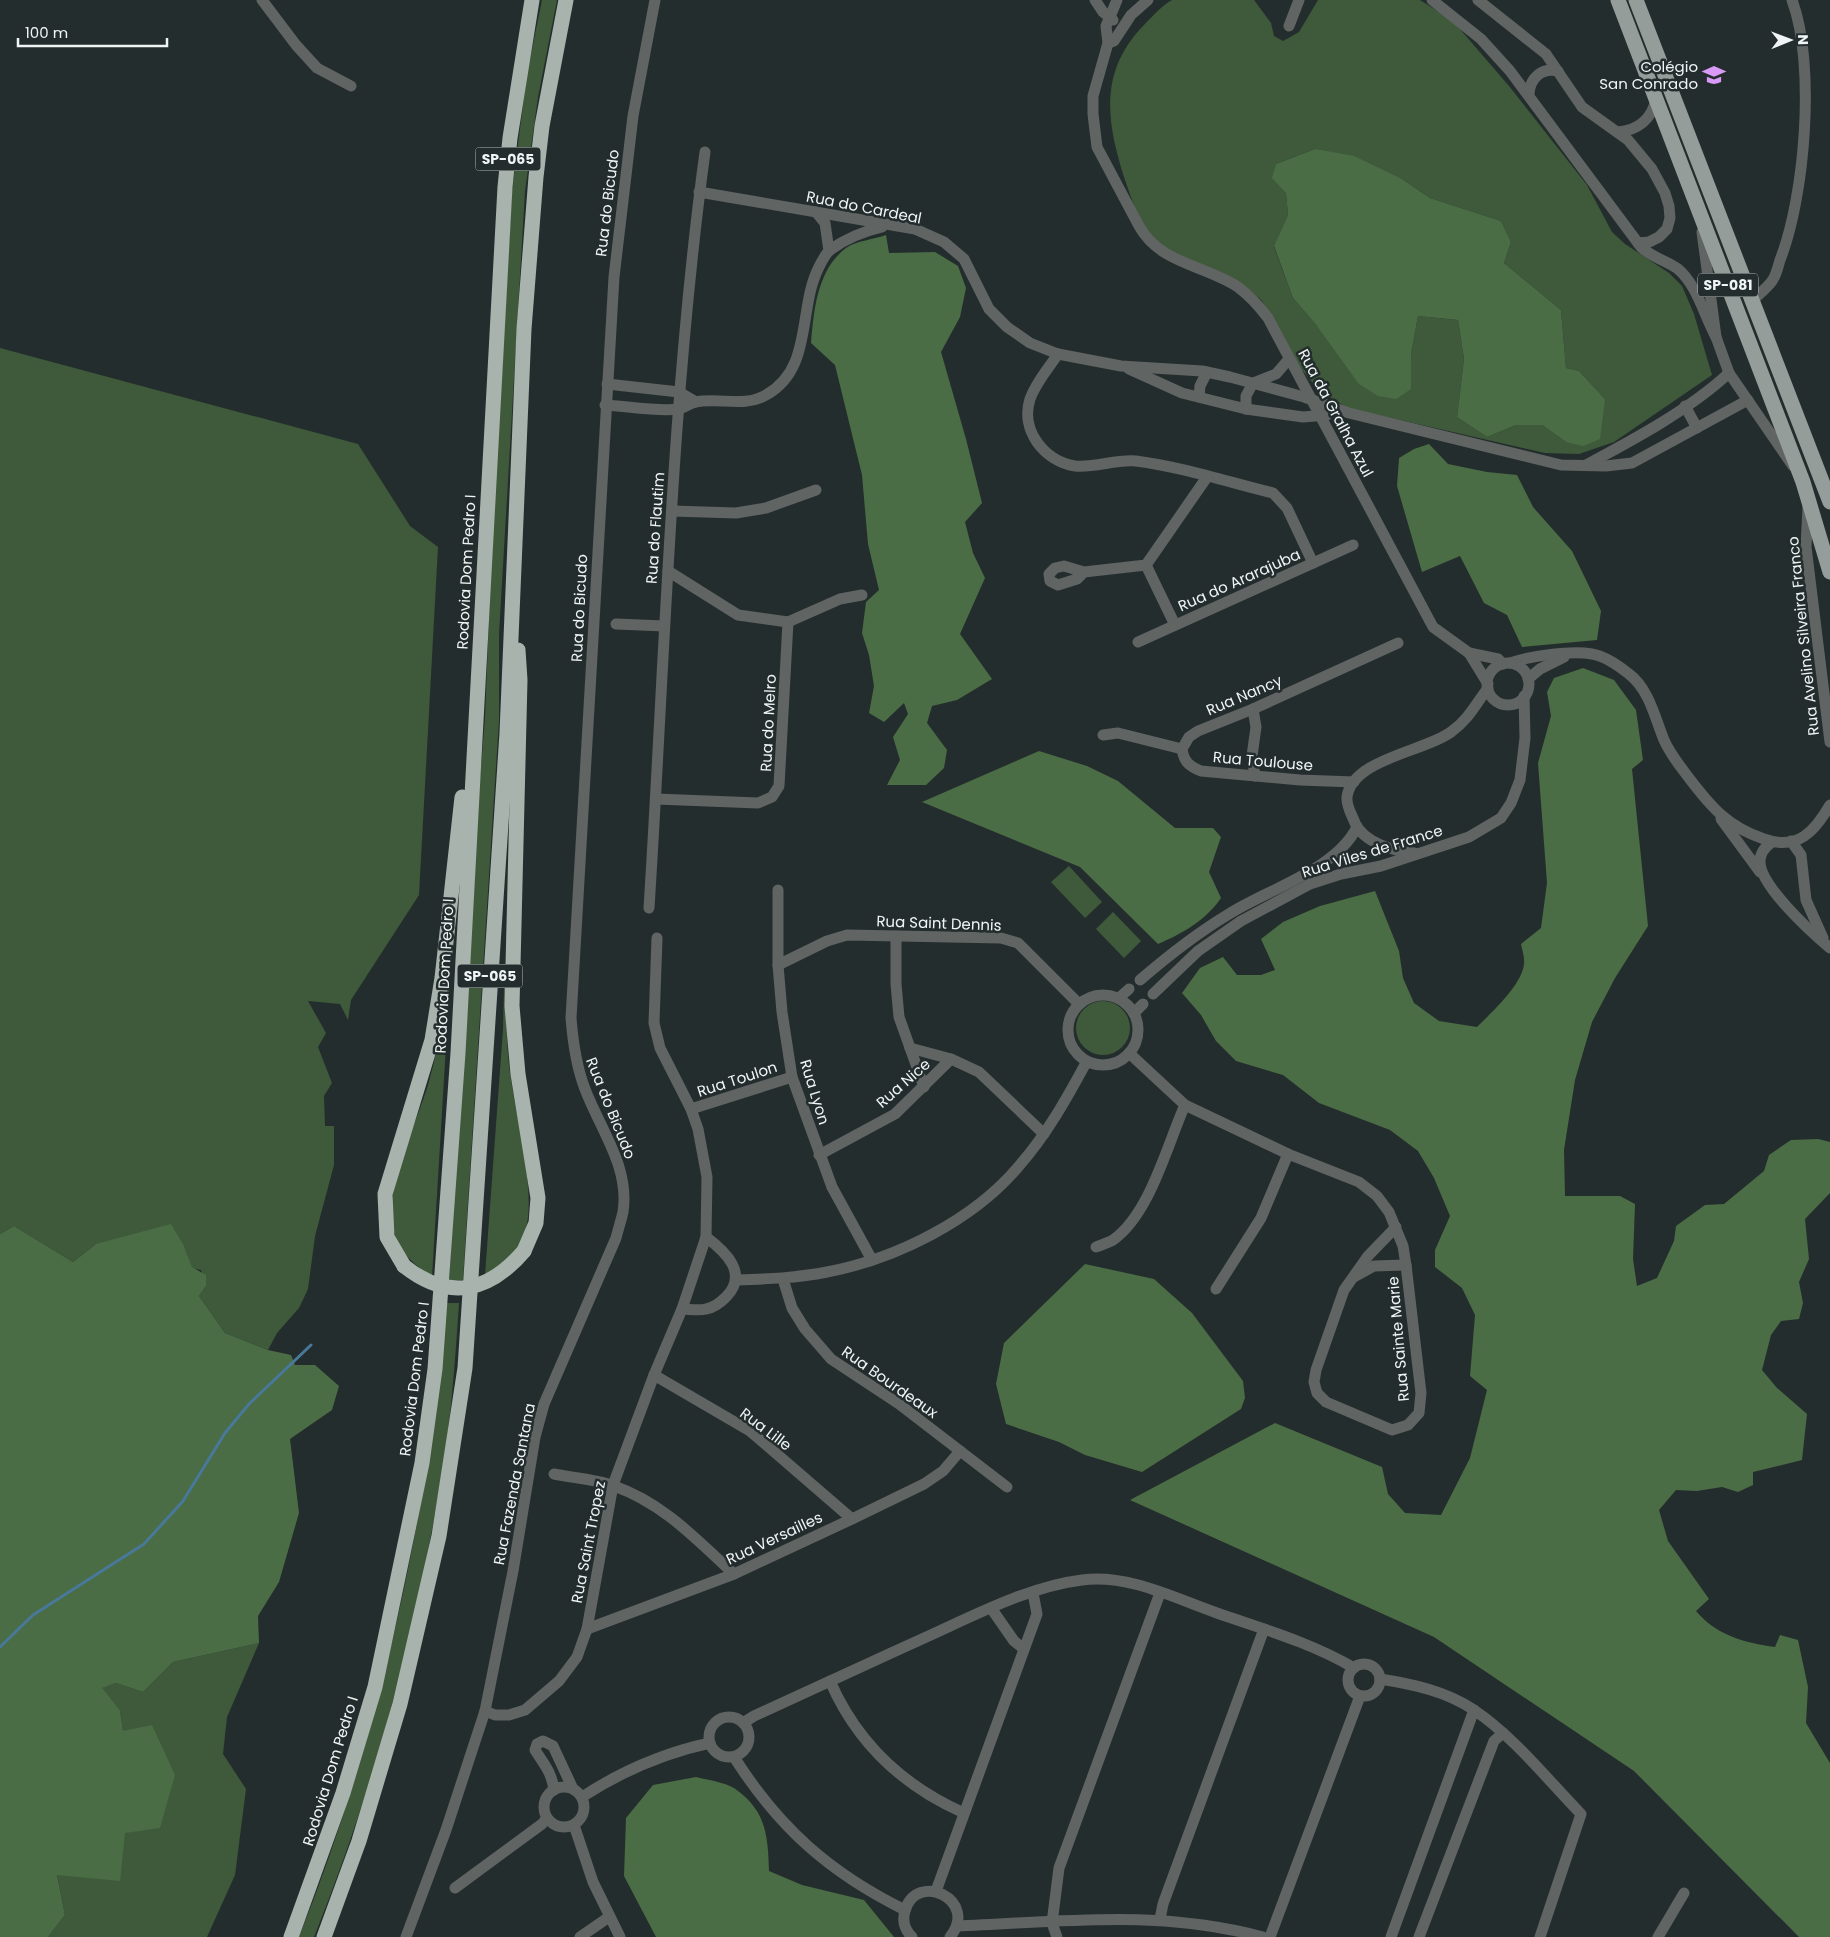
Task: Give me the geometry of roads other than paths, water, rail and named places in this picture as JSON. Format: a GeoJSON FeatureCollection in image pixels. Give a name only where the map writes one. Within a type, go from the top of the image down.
{"type":"FeatureCollection","features":[{"type":"Feature","properties":{"kind":"highway","name":"Rodovia Dom Pedro I"},"geometry":{"type":"LineString","coordinates":[[291,1937],[343,1793],[375,1688],[422,1462],[434,1369],[458,1053],[505,187],[511,129],[532,0]]}},
{"type":"Feature","properties":{"kind":"highway","name":"SP-065"},"geometry":{"type":"LineString","coordinates":[[324,1937],[359,1841],[400,1704],[439,1536],[457,1427],[471,1285],[507,733],[513,550],[524,329],[542,126],[566,0]]}},
{"type":"Feature","properties":{"kind":"highway"},"geometry":{"type":"LineString","coordinates":[[480,642],[438,1011],[424,1072],[385,1194],[387,1237],[404,1266],[420,1279],[436,1286],[468,1288],[499,1275],[524,1251],[536,1223],[538,1198],[518,1074],[512,1006],[520,680],[513,550]]}},
{"type":"Feature","properties":{"kind":"main road","name":"SP-081"},"geometry":{"type":"LineString","coordinates":[[1618,0],[1806,489],[1830,572]]}},
{"type":"Feature","properties":{"kind":"main road","name":"SP-081"},"geometry":{"type":"LineString","coordinates":[[1636,0],[1830,502]]}},
{"type":"Feature","properties":{"kind":"street"},"geometry":{"type":"LineString","coordinates":[[262,0],[296,45],[317,68],[351,86]]}},
{"type":"Feature","properties":{"kind":"street","name":"Rua do Bicudo"},"geometry":{"type":"LineString","coordinates":[[623,1211],[622,1180],[615,1151],[585,1089],[574,1057],[571,1018],[614,277],[633,116],[655,0]]}},
{"type":"Feature","properties":{"kind":"street"},"geometry":{"type":"LineString","coordinates":[[1095,0],[1108,18],[1125,23]]}},
{"type":"Feature","properties":{"kind":"street"},"geometry":{"type":"LineString","coordinates":[[1117,0],[1108,18],[1106,35],[1108,43],[1114,41],[1125,23],[1148,0]]}},
{"type":"Feature","properties":{"kind":"street"},"geometry":{"type":"LineString","coordinates":[[1289,26],[1299,0]]}},
{"type":"Feature","properties":{"kind":"street"},"geometry":{"type":"LineString","coordinates":[[1432,0],[1481,39],[1529,94],[1638,243],[1650,255],[1670,264],[1684,275],[1693,288],[1716,337],[1729,373],[1806,489]]}},
{"type":"Feature","properties":{"kind":"street"},"geometry":{"type":"LineString","coordinates":[[1478,0],[1538,46],[1558,71],[1568,90],[1582,107],[1598,121],[1618,132],[1637,149],[1652,170],[1665,193],[1670,211],[1669,223],[1663,234],[1649,242],[1638,243]]}},
{"type":"Feature","properties":{"kind":"street"},"geometry":{"type":"LineString","coordinates":[[1753,300],[1772,281],[1787,243],[1796,194],[1805,89],[1800,28],[1793,1]]}},
{"type":"Feature","properties":{"kind":"street","name":"Rua da Gralha Azul"},"geometry":{"type":"LineString","coordinates":[[1108,43],[1093,96],[1097,147],[1143,234],[1166,254],[1238,287],[1254,300],[1268,318],[1434,627],[1469,653],[1488,686]]}},
{"type":"Feature","properties":{"kind":"street"},"geometry":{"type":"LineString","coordinates":[[1529,94],[1532,80],[1540,73],[1549,70],[1558,71]]}},
{"type":"Feature","properties":{"kind":"street"},"geometry":{"type":"LineString","coordinates":[[1618,132],[1630,130],[1642,124],[1650,115],[1656,99]]}},
{"type":"Feature","properties":{"kind":"street","name":"Rua do Flautim"},"geometry":{"type":"LineString","coordinates":[[649,908],[679,392],[688,283],[705,152]]}},
{"type":"Feature","properties":{"kind":"street","name":"Rua do Cardeal"},"geometry":{"type":"LineString","coordinates":[[699,192],[886,226],[915,229],[944,242],[964,259],[989,308],[1007,327],[1030,343],[1058,354],[1121,366]]}},
{"type":"Feature","properties":{"kind":"street"},"geometry":{"type":"LineString","coordinates":[[1698,206],[1716,337]]}},
{"type":"Feature","properties":{"kind":"street"},"geometry":{"type":"LineString","coordinates":[[816,212],[825,223],[829,251]]}},
{"type":"Feature","properties":{"kind":"street"},"geometry":{"type":"LineString","coordinates":[[606,405],[678,410],[696,402],[750,402],[767,395],[782,383],[795,365],[802,342],[807,299],[813,279],[829,251],[864,232],[886,226]]}},
{"type":"Feature","properties":{"kind":"street"},"geometry":{"type":"LineString","coordinates":[[1058,354],[1037,384],[1030,401],[1028,418],[1033,436],[1042,450],[1057,460],[1076,466],[1134,461],[1273,493],[1287,508],[1313,563]]}},
{"type":"Feature","properties":{"kind":"street"},"geometry":{"type":"LineString","coordinates":[[1246,409],[1246,396],[1252,383],[1276,374],[1289,359]]}},
{"type":"Feature","properties":{"kind":"street"},"geometry":{"type":"LineString","coordinates":[[1121,366],[1207,372],[1314,401],[1349,414],[1561,465],[1606,466],[1632,463],[1748,400]]}},
{"type":"Feature","properties":{"kind":"street"},"geometry":{"type":"LineString","coordinates":[[1121,366],[1182,394],[1246,409],[1303,417],[1349,414]]}},
{"type":"Feature","properties":{"kind":"street"},"geometry":{"type":"LineString","coordinates":[[1199,397],[1200,386],[1207,372]]}},
{"type":"Feature","properties":{"kind":"street"},"geometry":{"type":"LineString","coordinates":[[1586,465],[1650,430],[1717,384],[1729,373]]}},
{"type":"Feature","properties":{"kind":"street"},"geometry":{"type":"LineString","coordinates":[[607,384],[679,392],[696,402]]}},
{"type":"Feature","properties":{"kind":"street"},"geometry":{"type":"LineString","coordinates":[[1685,406],[1697,428]]}},
{"type":"Feature","properties":{"kind":"street"},"geometry":{"type":"LineString","coordinates":[[1146,566],[1207,477]]}},
{"type":"Feature","properties":{"kind":"street","name":"Rua Avelino Silveira Franco"},"geometry":{"type":"LineString","coordinates":[[1806,489],[1806,547],[1830,742]]}},
{"type":"Feature","properties":{"kind":"street"},"geometry":{"type":"LineString","coordinates":[[672,511],[736,513],[766,508],[816,490]]}},
{"type":"Feature","properties":{"kind":"street","name":"Rua do Ararajuba"},"geometry":{"type":"LineString","coordinates":[[1138,642],[1353,545]]}},
{"type":"Feature","properties":{"kind":"street"},"geometry":{"type":"LineString","coordinates":[[1084,572],[1146,566]]}},
{"type":"Feature","properties":{"kind":"street"},"geometry":{"type":"LineString","coordinates":[[1146,566],[1175,625]]}},
{"type":"Feature","properties":{"kind":"street"},"geometry":{"type":"LineString","coordinates":[[668,572],[738,615],[788,622],[840,599],[862,595]]}},
{"type":"Feature","properties":{"kind":"street","name":"Rua do Melro"},"geometry":{"type":"LineString","coordinates":[[656,799],[758,803],[772,797],[779,786],[788,622]]}},
{"type":"Feature","properties":{"kind":"street"},"geometry":{"type":"LineString","coordinates":[[616,624],[664,626]]}},
{"type":"Feature","properties":{"kind":"street","name":"Rua Nancy"},"geometry":{"type":"LineString","coordinates":[[1182,749],[1189,736],[1198,731],[1253,709],[1398,643]]}},
{"type":"Feature","properties":{"kind":"street","name":"Rua da Gralha Azul"},"geometry":{"type":"LineString","coordinates":[[1469,653],[1498,659],[1507,664]]}},
{"type":"Feature","properties":{"kind":"street"},"geometry":{"type":"LineString","coordinates":[[1528,679],[1540,669],[1570,654]]}},
{"type":"Feature","properties":{"kind":"street"},"geometry":{"type":"LineString","coordinates":[[1417,854],[1398,851],[1379,844],[1357,827],[1349,810],[1347,797],[1354,782],[1371,767],[1450,733],[1469,717],[1488,686],[1491,672],[1528,656],[1592,654],[1609,660],[1631,675],[1647,695],[1670,750],[1765,879],[1794,913],[1828,946]]}},
{"type":"Feature","properties":{"kind":"street"},"geometry":{"type":"LineString","coordinates":[[1488,686],[1491,696],[1506,704],[1514,704],[1524,696],[1527,692],[1528,679],[1522,668],[1507,664]]}},
{"type":"Feature","properties":{"kind":"street","name":"Rua Viles de France"},"geometry":{"type":"LineString","coordinates":[[1153,994],[1198,951],[1241,921],[1310,884],[1417,854],[1469,837],[1501,818],[1511,803],[1520,780],[1523,765],[1526,730],[1524,696]]}},
{"type":"Feature","properties":{"kind":"street"},"geometry":{"type":"LineString","coordinates":[[1253,709],[1256,727],[1252,756],[1255,776]]}},
{"type":"Feature","properties":{"kind":"street"},"geometry":{"type":"LineString","coordinates":[[1103,735],[1118,733],[1182,749]]}},
{"type":"Feature","properties":{"kind":"street","name":"Rua Toulouse"},"geometry":{"type":"LineString","coordinates":[[1182,749],[1184,760],[1192,768],[1201,771],[1300,780],[1354,782]]}},
{"type":"Feature","properties":{"kind":"street"},"geometry":{"type":"LineString","coordinates":[[1715,811],[1742,830],[1772,842],[1792,841],[1809,835],[1818,826],[1830,805]]}},
{"type":"Feature","properties":{"kind":"street","name":"Rua Viles de France"},"geometry":{"type":"LineString","coordinates":[[1140,980],[1181,945],[1230,913],[1328,860],[1344,848],[1357,827]]}},
{"type":"Feature","properties":{"kind":"street"},"geometry":{"type":"LineString","coordinates":[[1792,841],[1801,855],[1806,900],[1828,946]]}},
{"type":"Feature","properties":{"kind":"street"},"geometry":{"type":"LineString","coordinates":[[1765,879],[1760,863],[1761,855],[1772,842]]}},
{"type":"Feature","properties":{"kind":"street","name":"Rua Lyon"},"geometry":{"type":"LineString","coordinates":[[778,890],[778,965],[782,1012],[792,1077],[832,1187],[872,1260]]}},
{"type":"Feature","properties":{"kind":"street","name":"Rua Saint Dennis"},"geometry":{"type":"LineString","coordinates":[[778,965],[827,941],[847,935],[1001,938],[1018,943],[1079,1004]]}},
{"type":"Feature","properties":{"kind":"street"},"geometry":{"type":"LineString","coordinates":[[896,936],[896,984],[899,1018],[924,1087]]}},
{"type":"Feature","properties":{"kind":"street","name":"Rua Saint Tropez"},"geometry":{"type":"LineString","coordinates":[[485,1711],[495,1715],[509,1715],[525,1710],[559,1681],[578,1657],[586,1629],[613,1485],[654,1375],[682,1309],[706,1237],[708,1177],[698,1129],[691,1109],[660,1048],[654,1022],[657,938]]}},
{"type":"Feature","properties":{"kind":"street"},"geometry":{"type":"LineString","coordinates":[[1119,998],[1129,989]]}},
{"type":"Feature","properties":{"kind":"street"},"geometry":{"type":"LineString","coordinates":[[1102,994],[1119,998],[1134,1013],[1138,1034],[1129,1053],[1120,1060],[1109,1064],[1087,1061],[1074,1050],[1068,1035],[1070,1018],[1079,1004],[1086,999],[1102,994]]}},
{"type":"Feature","properties":{"kind":"street"},"geometry":{"type":"LineString","coordinates":[[1134,1013],[1143,1004]]}},
{"type":"Feature","properties":{"kind":"street"},"geometry":{"type":"LineString","coordinates":[[910,1048],[951,1059],[979,1072],[1044,1134]]}},
{"type":"Feature","properties":{"kind":"street","name":"Rua Sainte Marie"},"geometry":{"type":"LineString","coordinates":[[1129,1053],[1184,1105],[1288,1154],[1360,1182],[1377,1196],[1389,1212],[1396,1227],[1406,1265],[1421,1393],[1419,1413],[1408,1425],[1392,1430],[1326,1402],[1317,1394],[1314,1382],[1316,1370],[1344,1290],[1368,1256],[1396,1227]]}},
{"type":"Feature","properties":{"kind":"street","name":"Rua Nice"},"geometry":{"type":"LineString","coordinates":[[819,1155],[895,1114],[951,1059]]}},
{"type":"Feature","properties":{"kind":"street"},"geometry":{"type":"LineString","coordinates":[[736,1280],[783,1279],[828,1272],[872,1260],[932,1235],[991,1195],[1019,1167],[1044,1134],[1087,1061]]}},
{"type":"Feature","properties":{"kind":"street","name":"Rua Toulon"},"geometry":{"type":"LineString","coordinates":[[691,1109],[792,1077]]}},
{"type":"Feature","properties":{"kind":"street"},"geometry":{"type":"LineString","coordinates":[[1096,1247],[1113,1240],[1130,1222],[1148,1196],[1184,1105]]}},
{"type":"Feature","properties":{"kind":"street"},"geometry":{"type":"LineString","coordinates":[[1216,1289],[1261,1218],[1288,1154]]}},
{"type":"Feature","properties":{"kind":"street","name":"Rua Fazenda Santana"},"geometry":{"type":"LineString","coordinates":[[406,1937],[466,1773],[485,1711],[513,1571],[535,1437],[544,1404],[616,1238],[623,1211]]}},
{"type":"Feature","properties":{"kind":"street"},"geometry":{"type":"LineString","coordinates":[[682,1309],[706,1309],[721,1302],[731,1292],[736,1280],[733,1262],[722,1249],[706,1237]]}},
{"type":"Feature","properties":{"kind":"street"},"geometry":{"type":"LineString","coordinates":[[1352,1278],[1374,1266],[1406,1265]]}},
{"type":"Feature","properties":{"kind":"street","name":"Rua Bourdeaux"},"geometry":{"type":"LineString","coordinates":[[783,1279],[792,1308],[805,1329],[831,1359],[899,1404],[1007,1487]]}},
{"type":"Feature","properties":{"kind":"street","name":"Rua Lille"},"geometry":{"type":"LineString","coordinates":[[654,1375],[750,1431],[852,1519]]}},
{"type":"Feature","properties":{"kind":"street","name":"Rua Versailles"},"geometry":{"type":"LineString","coordinates":[[586,1629],[734,1574],[852,1519],[924,1484],[944,1471],[960,1451]]}},
{"type":"Feature","properties":{"kind":"street"},"geometry":{"type":"LineString","coordinates":[[554,1474],[613,1485],[651,1502],[667,1513],[734,1574]]}},
{"type":"Feature","properties":{"kind":"street"},"geometry":{"type":"LineString","coordinates":[[743,1723],[830,1681],[991,1608],[1057,1584],[1094,1579],[1127,1582],[1160,1593],[1264,1629],[1336,1658],[1354,1668]]}},
{"type":"Feature","properties":{"kind":"street"},"geometry":{"type":"LineString","coordinates":[[936,1892],[1036,1614],[1032,1593]]}},
{"type":"Feature","properties":{"kind":"street"},"geometry":{"type":"LineString","coordinates":[[1057,1937],[1052,1923],[1059,1868],[1160,1593]]}},
{"type":"Feature","properties":{"kind":"street"},"geometry":{"type":"LineString","coordinates":[[991,1608],[1014,1640],[1024,1649]]}},
{"type":"Feature","properties":{"kind":"street"},"geometry":{"type":"LineString","coordinates":[[1160,1919],[1163,1904],[1264,1629]]}},
{"type":"Feature","properties":{"kind":"street"},"geometry":{"type":"LineString","coordinates":[[1360,1696],[1349,1686],[1349,1677],[1354,1668],[1363,1665],[1372,1667],[1380,1679],[1425,1688],[1474,1710],[1503,1734],[1580,1814],[1540,1937]]}},
{"type":"Feature","properties":{"kind":"street"},"geometry":{"type":"LineString","coordinates":[[1360,1696],[1374,1692],[1380,1679]]}},
{"type":"Feature","properties":{"kind":"street"},"geometry":{"type":"LineString","coordinates":[[830,1681],[854,1726],[886,1764],[931,1797],[964,1813]]}},
{"type":"Feature","properties":{"kind":"street"},"geometry":{"type":"LineString","coordinates":[[1270,1937],[1360,1696]]}},
{"type":"Feature","properties":{"kind":"street"},"geometry":{"type":"LineString","coordinates":[[1391,1937],[1474,1710]]}},
{"type":"Feature","properties":{"kind":"street"},"geometry":{"type":"LineString","coordinates":[[734,1718],[743,1723],[749,1732],[749,1742],[744,1752],[734,1757],[719,1755],[710,1743],[709,1732],[719,1720],[734,1718]]}},
{"type":"Feature","properties":{"kind":"street"},"geometry":{"type":"LineString","coordinates":[[1419,1937],[1494,1741],[1503,1734]]}},
{"type":"Feature","properties":{"kind":"street"},"geometry":{"type":"LineString","coordinates":[[546,1818],[559,1827],[574,1825],[584,1812],[577,1793],[553,1746],[543,1742],[537,1744],[535,1750],[548,1768],[554,1790]]}},
{"type":"Feature","properties":{"kind":"street"},"geometry":{"type":"LineString","coordinates":[[455,1888],[542,1824],[546,1818],[544,1802],[554,1790],[564,1787],[577,1793],[639,1765],[674,1752],[710,1743]]}},
{"type":"Feature","properties":{"kind":"street"},"geometry":{"type":"LineString","coordinates":[[734,1757],[767,1804],[812,1851],[850,1880],[905,1910]]}},
{"type":"Feature","properties":{"kind":"street"},"geometry":{"type":"LineString","coordinates":[[574,1825],[593,1882],[620,1937]]}},
{"type":"Feature","properties":{"kind":"street"},"geometry":{"type":"LineString","coordinates":[[912,1937],[904,1923],[905,1910],[917,1895],[936,1892],[948,1897],[956,1907],[957,1926],[950,1937]]}},
{"type":"Feature","properties":{"kind":"street"},"geometry":{"type":"LineString","coordinates":[[1658,1937],[1684,1893]]}},
{"type":"Feature","properties":{"kind":"street"},"geometry":{"type":"LineString","coordinates":[[580,1937],[609,1917]]}},
{"type":"Feature","properties":{"kind":"street"},"geometry":{"type":"LineString","coordinates":[[957,1926],[1052,1923],[1106,1918],[1160,1919],[1215,1926],[1263,1937]]}},
{"type":"Feature","properties":{"kind":"waterway"},"geometry":{"type":"LineString","coordinates":[[0,1647],[33,1615],[144,1544],[183,1501],[225,1433],[249,1404],[311,1345]]}},
{"type":"Feature","properties":{"kind":"place","name":"Colégio San Conrado"},"geometry":{"type":"Point","coordinates":[1714,75]}}]}
